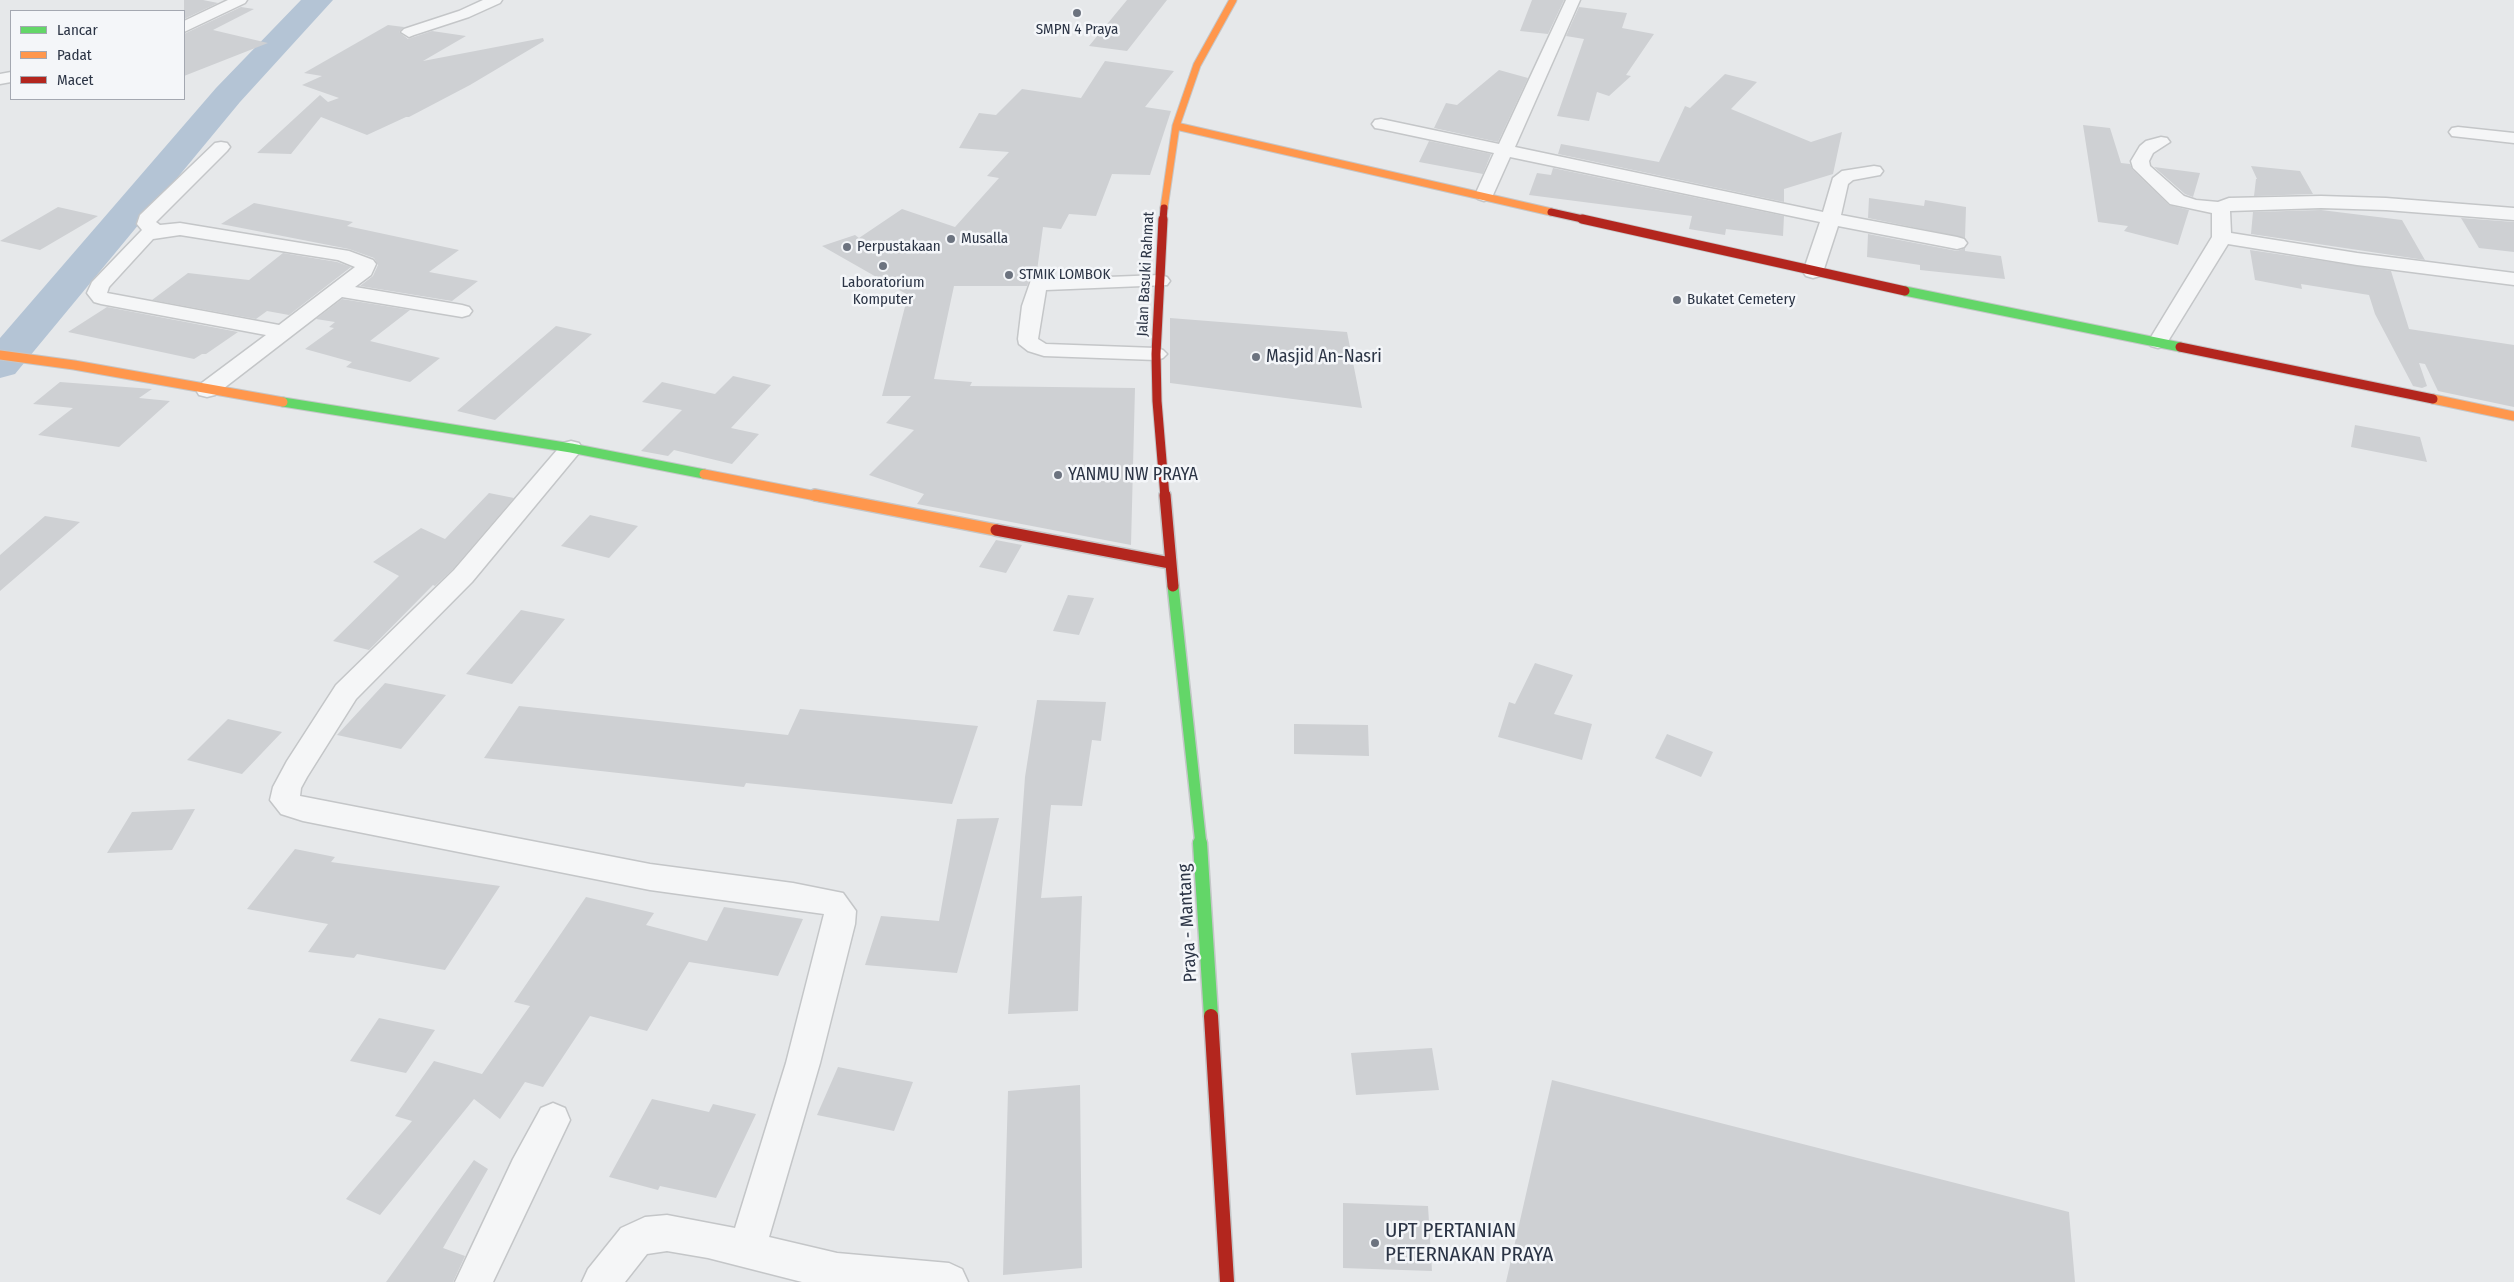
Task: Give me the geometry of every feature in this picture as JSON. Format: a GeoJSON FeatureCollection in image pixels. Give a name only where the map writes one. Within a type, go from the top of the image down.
{"type":"FeatureCollection","features":[{"type":"Feature","properties":{"kind":"main road","name":"Jalan Basuki Rahmat"},"geometry":{"type":"LineString","coordinates":[[1170,563],[1157,401],[1156,354],[1163,214],[1176,126],[1197,65],[1220,20],[1233,0]]}},
{"type":"Feature","properties":{"kind":"main road"},"geometry":{"type":"LineString","coordinates":[[1176,126],[1484,195],[1813,272],[2514,416]]}},
{"type":"Feature","properties":{"kind":"main road"},"geometry":{"type":"LineString","coordinates":[[0,355],[74,365],[207,390],[571,448],[1170,563]]}},
{"type":"Feature","properties":{"kind":"main road","name":"Praya - Mantang"},"geometry":{"type":"LineString","coordinates":[[1170,563],[1177,611],[1202,848],[1227,1282]]}},
{"type":"Feature","properties":{"kind":"street"},"geometry":{"type":"LineString","coordinates":[[185,27],[240,0]]}},
{"type":"Feature","properties":{"kind":"street"},"geometry":{"type":"LineString","coordinates":[[409,32],[464,14],[495,0]]}},
{"type":"Feature","properties":{"kind":"street"},"geometry":{"type":"LineString","coordinates":[[1484,195],[1573,0]]}},
{"type":"Feature","properties":{"kind":"street"},"geometry":{"type":"LineString","coordinates":[[1381,124],[1831,219],[1957,243]]}},
{"type":"Feature","properties":{"kind":"street"},"geometry":{"type":"LineString","coordinates":[[2458,132],[2514,138]]}},
{"type":"Feature","properties":{"kind":"street"},"geometry":{"type":"LineString","coordinates":[[2161,142],[2152,145],[2146,150],[2140,161],[2142,168],[2168,193],[2178,200],[2194,205],[2221,208],[2229,204],[2321,202],[2386,204],[2514,214]]}},
{"type":"Feature","properties":{"kind":"street"},"geometry":{"type":"LineString","coordinates":[[156,231],[146,224],[147,219],[221,148]]}},
{"type":"Feature","properties":{"kind":"street"},"geometry":{"type":"LineString","coordinates":[[1813,272],[1831,219],[1841,180],[1848,175],[1874,172]]}},
{"type":"Feature","properties":{"kind":"street"},"geometry":{"type":"LineString","coordinates":[[2158,342],[2222,237],[2221,208]]}},
{"type":"Feature","properties":{"kind":"street"},"geometry":{"type":"LineString","coordinates":[[207,390],[283,332],[336,290],[364,271],[366,264],[342,255],[180,230],[156,231],[141,240],[99,286],[97,292],[101,298],[283,332]]}},
{"type":"Feature","properties":{"kind":"street"},"geometry":{"type":"LineString","coordinates":[[2222,237],[2385,263],[2514,279]]}},
{"type":"Feature","properties":{"kind":"street"},"geometry":{"type":"LineString","coordinates":[[1156,354],[1044,350],[1030,344],[1028,339],[1032,306],[1038,284],[1160,281]]}},
{"type":"Feature","properties":{"kind":"street"},"geometry":{"type":"LineString","coordinates":[[336,290],[462,311]]}},
{"type":"Feature","properties":{"kind":"street"},"geometry":{"type":"LineString","coordinates":[[571,448],[463,576],[346,692],[293,775],[287,787],[285,800],[291,806],[302,810],[621,872],[809,898],[832,902],[836,905],[840,911],[839,924],[812,1026],[747,1249]]}},
{"type":"Feature","properties":{"kind":"street"},"geometry":{"type":"LineString","coordinates":[[474,1282],[553,1120]]}},
{"type":"Feature","properties":{"kind":"street"},"geometry":{"type":"LineString","coordinates":[[600,1282],[634,1241],[644,1235],[667,1233],[747,1249],[837,1272],[948,1282]]}},
{"type":"Feature","properties":{"kind":"building"},"geometry":{"type":"Polygon","coordinates":[[[184,0],[203,0],[218,3],[185,19],[184,0]]]}},
{"type":"Feature","properties":{"kind":"building"},"geometry":{"type":"Polygon","coordinates":[[[1127,0],[1167,0],[1127,51],[1089,46],[1127,0]]]}},
{"type":"Feature","properties":{"kind":"building"},"geometry":{"type":"Polygon","coordinates":[[[1532,0],[1564,0],[1548,34],[1520,31],[1532,0]]]}},
{"type":"Feature","properties":{"kind":"building"},"geometry":{"type":"Polygon","coordinates":[[[241,7],[254,9],[213,30],[268,43],[185,76],[185,34],[241,7]]]}},
{"type":"Feature","properties":{"kind":"building"},"geometry":{"type":"Polygon","coordinates":[[[1579,7],[1627,13],[1622,28],[1654,34],[1626,75],[1631,76],[1609,96],[1597,92],[1589,121],[1557,116],[1584,39],[1566,36],[1579,7]]]}},
{"type":"Feature","properties":{"kind":"building"},"geometry":{"type":"Polygon","coordinates":[[[388,25],[404,27],[399,32],[408,39],[432,31],[466,36],[423,61],[543,38],[544,41],[470,85],[409,117],[367,135],[321,117],[291,154],[257,153],[320,95],[328,102],[339,98],[302,85],[322,76],[304,73],[388,25]]]}},
{"type":"Feature","properties":{"kind":"building"},"geometry":{"type":"Polygon","coordinates":[[[1105,61],[1174,71],[1145,107],[1171,111],[1150,175],[1112,174],[1096,216],[1069,214],[1061,229],[1043,227],[1036,278],[1030,278],[1027,286],[954,286],[934,379],[972,382],[970,386],[1135,388],[1131,545],[917,504],[924,494],[869,475],[914,430],[886,423],[911,396],[882,396],[908,295],[822,246],[855,235],[859,238],[902,209],[955,227],[999,178],[987,176],[1009,152],[959,148],[979,113],[996,115],[1022,89],[1081,98],[1105,61]]]}},
{"type":"Feature","properties":{"kind":"building"},"geometry":{"type":"Polygon","coordinates":[[[1499,70],[1528,78],[1498,142],[1434,128],[1446,103],[1457,105],[1499,70]]]}},
{"type":"Feature","properties":{"kind":"building"},"geometry":{"type":"Polygon","coordinates":[[[1725,74],[1757,82],[1731,109],[1811,142],[1842,132],[1833,174],[1784,189],[1784,202],[1558,154],[1561,144],[1659,162],[1685,106],[1690,108],[1725,74]]]}},
{"type":"Feature","properties":{"kind":"building"},"geometry":{"type":"Polygon","coordinates":[[[2083,125],[2110,128],[2121,163],[2130,164],[2132,169],[2169,205],[2189,210],[2178,245],[2124,231],[2128,226],[2098,222],[2083,125]]]}},
{"type":"Feature","properties":{"kind":"building"},"geometry":{"type":"Polygon","coordinates":[[[1429,141],[1491,154],[1483,174],[1419,162],[1429,141]]]}},
{"type":"Feature","properties":{"kind":"building"},"geometry":{"type":"Polygon","coordinates":[[[2251,166],[2300,171],[2313,194],[2254,196],[2257,179],[2251,166]]]}},
{"type":"Feature","properties":{"kind":"building"},"geometry":{"type":"Polygon","coordinates":[[[2154,167],[2200,173],[2193,197],[2185,194],[2154,167]]]}},
{"type":"Feature","properties":{"kind":"building"},"geometry":{"type":"Polygon","coordinates":[[[1553,168],[1784,216],[1783,236],[1726,229],[1725,235],[1689,229],[1692,216],[1529,195],[1537,173],[1551,175],[1553,168]]]}},
{"type":"Feature","properties":{"kind":"building"},"geometry":{"type":"Polygon","coordinates":[[[1869,198],[1924,206],[1925,200],[1966,207],[1965,238],[1868,218],[1869,198]]]}},
{"type":"Feature","properties":{"kind":"building"},"geometry":{"type":"Polygon","coordinates":[[[254,203],[353,222],[347,226],[459,250],[429,272],[478,281],[452,301],[360,286],[373,276],[378,265],[374,258],[349,249],[221,224],[254,203]]]}},
{"type":"Feature","properties":{"kind":"building"},"geometry":{"type":"Polygon","coordinates":[[[58,207],[98,216],[40,250],[0,241],[58,207]]]}},
{"type":"Feature","properties":{"kind":"building"},"geometry":{"type":"Polygon","coordinates":[[[2321,210],[2402,220],[2425,260],[2251,234],[2253,212],[2321,210]]]}},
{"type":"Feature","properties":{"kind":"building"},"geometry":{"type":"Polygon","coordinates":[[[2461,218],[2514,222],[2514,252],[2479,248],[2461,218]]]}},
{"type":"Feature","properties":{"kind":"building"},"geometry":{"type":"Polygon","coordinates":[[[1868,234],[1957,251],[1965,248],[1965,251],[2001,256],[2005,279],[1920,270],[1920,265],[1867,257],[1868,234]]]}},
{"type":"Feature","properties":{"kind":"building"},"geometry":{"type":"Polygon","coordinates":[[[2250,250],[2391,271],[2409,329],[2514,345],[2514,407],[2438,391],[2425,364],[2419,363],[2427,386],[2422,388],[2413,386],[2375,314],[2369,295],[2301,284],[2302,289],[2255,280],[2250,250]]]}},
{"type":"Feature","properties":{"kind":"building"},"geometry":{"type":"Polygon","coordinates":[[[283,253],[337,262],[351,267],[289,315],[267,311],[256,319],[152,300],[188,273],[249,280],[283,253]]]}},
{"type":"Feature","properties":{"kind":"building"},"geometry":{"type":"Polygon","coordinates":[[[342,299],[410,310],[370,341],[440,358],[410,382],[346,367],[352,362],[305,349],[334,328],[329,327],[335,322],[316,319],[342,299]]]}},
{"type":"Feature","properties":{"kind":"building"},"geometry":{"type":"Polygon","coordinates":[[[107,307],[238,332],[206,354],[202,354],[194,359],[68,332],[107,307]]]}},
{"type":"Feature","properties":{"kind":"building","name":"Masjid An-Nasri"},"geometry":{"type":"Polygon","coordinates":[[[1170,318],[1347,332],[1362,408],[1170,383],[1170,318]]]}},
{"type":"Feature","properties":{"kind":"building"},"geometry":{"type":"Polygon","coordinates":[[[556,326],[592,334],[495,420],[457,411],[556,326]]]}},
{"type":"Feature","properties":{"kind":"building"},"geometry":{"type":"Polygon","coordinates":[[[733,376],[771,385],[731,428],[759,434],[732,464],[674,450],[668,456],[641,451],[682,410],[642,402],[662,382],[715,394],[733,376]]]}},
{"type":"Feature","properties":{"kind":"building"},"geometry":{"type":"Polygon","coordinates":[[[60,382],[152,389],[139,398],[170,401],[119,447],[38,435],[73,408],[33,404],[60,382]]]}},
{"type":"Feature","properties":{"kind":"building"},"geometry":{"type":"Polygon","coordinates":[[[2355,425],[2420,437],[2427,462],[2351,447],[2355,425]]]}},
{"type":"Feature","properties":{"kind":"building"},"geometry":{"type":"Polygon","coordinates":[[[489,493],[514,498],[453,569],[435,586],[433,585],[369,650],[333,641],[399,576],[373,562],[421,528],[445,539],[489,493]]]}},
{"type":"Feature","properties":{"kind":"building"},"geometry":{"type":"Polygon","coordinates":[[[590,515],[638,526],[609,558],[561,546],[590,515]]]}},
{"type":"Feature","properties":{"kind":"building"},"geometry":{"type":"Polygon","coordinates":[[[45,516],[80,522],[0,591],[0,555],[45,516]]]}},
{"type":"Feature","properties":{"kind":"building"},"geometry":{"type":"Polygon","coordinates":[[[996,540],[1022,545],[1006,573],[979,567],[996,540]]]}},
{"type":"Feature","properties":{"kind":"building"},"geometry":{"type":"Polygon","coordinates":[[[1068,595],[1094,598],[1079,635],[1053,631],[1068,595]]]}},
{"type":"Feature","properties":{"kind":"building"},"geometry":{"type":"Polygon","coordinates":[[[521,610],[565,619],[512,684],[466,674],[521,610]]]}},
{"type":"Feature","properties":{"kind":"building"},"geometry":{"type":"Polygon","coordinates":[[[1535,663],[1573,675],[1554,714],[1592,724],[1582,760],[1498,737],[1509,702],[1515,704],[1535,663]]]}},
{"type":"Feature","properties":{"kind":"building"},"geometry":{"type":"Polygon","coordinates":[[[385,683],[446,695],[401,749],[337,735],[385,683]]]}},
{"type":"Feature","properties":{"kind":"building"},"geometry":{"type":"Polygon","coordinates":[[[1037,700],[1106,702],[1101,741],[1092,740],[1082,806],[1051,805],[1041,898],[1082,896],[1078,1011],[1008,1014],[1025,777],[1037,700]]]}},
{"type":"Feature","properties":{"kind":"building"},"geometry":{"type":"Polygon","coordinates":[[[519,706],[788,735],[800,709],[978,726],[952,804],[746,783],[744,787],[484,758],[519,706]]]}},
{"type":"Feature","properties":{"kind":"building"},"geometry":{"type":"Polygon","coordinates":[[[228,719],[282,732],[242,774],[187,760],[228,719]]]}},
{"type":"Feature","properties":{"kind":"building"},"geometry":{"type":"Polygon","coordinates":[[[1294,724],[1368,725],[1369,756],[1294,754],[1294,724]]]}},
{"type":"Feature","properties":{"kind":"building"},"geometry":{"type":"Polygon","coordinates":[[[1667,734],[1713,752],[1701,777],[1655,758],[1667,734]]]}},
{"type":"Feature","properties":{"kind":"building"},"geometry":{"type":"Polygon","coordinates":[[[195,809],[172,850],[107,853],[132,812],[195,809]]]}},
{"type":"Feature","properties":{"kind":"building"},"geometry":{"type":"Polygon","coordinates":[[[999,818],[957,973],[865,965],[881,916],[939,921],[957,819],[999,818]]]}},
{"type":"Feature","properties":{"kind":"building"},"geometry":{"type":"Polygon","coordinates":[[[295,849],[335,857],[331,862],[500,886],[445,970],[357,954],[354,958],[308,952],[328,924],[247,909],[295,849]]]}},
{"type":"Feature","properties":{"kind":"building"},"geometry":{"type":"Polygon","coordinates":[[[586,897],[654,913],[646,925],[707,941],[724,907],[803,919],[778,976],[689,962],[647,1031],[590,1016],[543,1087],[525,1082],[500,1119],[474,1099],[380,1215],[346,1199],[412,1121],[395,1116],[434,1061],[482,1074],[530,1006],[514,1002],[586,897]]]}},
{"type":"Feature","properties":{"kind":"building"},"geometry":{"type":"Polygon","coordinates":[[[379,1018],[435,1030],[406,1073],[350,1061],[379,1018]]]}},
{"type":"Feature","properties":{"kind":"building"},"geometry":{"type":"Polygon","coordinates":[[[1432,1048],[1439,1090],[1356,1095],[1351,1053],[1432,1048]]]}},
{"type":"Feature","properties":{"kind":"building"},"geometry":{"type":"Polygon","coordinates":[[[838,1067],[913,1082],[894,1131],[817,1115],[838,1067]]]}},
{"type":"Feature","properties":{"kind":"building"},"geometry":{"type":"Polygon","coordinates":[[[1552,1080],[2069,1212],[2075,1282],[1506,1282],[1552,1080]]]}},
{"type":"Feature","properties":{"kind":"building"},"geometry":{"type":"Polygon","coordinates":[[[1080,1085],[1082,1268],[1003,1275],[1008,1091],[1080,1085]]]}},
{"type":"Feature","properties":{"kind":"building"},"geometry":{"type":"Polygon","coordinates":[[[652,1099],[709,1112],[713,1104],[756,1114],[716,1198],[660,1186],[658,1190],[609,1177],[652,1099]]]}},
{"type":"Feature","properties":{"kind":"building"},"geometry":{"type":"Polygon","coordinates":[[[474,1160],[488,1169],[443,1248],[465,1256],[453,1282],[386,1282],[474,1160]]]}},
{"type":"Feature","properties":{"kind":"building"},"geometry":{"type":"Polygon","coordinates":[[[1343,1203],[1428,1206],[1432,1271],[1343,1268],[1343,1203]]]}},
{"type":"Feature","properties":{"kind":"waterway"},"geometry":{"type":"LineString","coordinates":[[0,365],[228,95],[318,0]]}},
{"type":"Feature","properties":{"kind":"traffic: fast"},"geometry":{"type":"LineString","coordinates":[[1905,291],[2180,347]]}},
{"type":"Feature","properties":{"kind":"traffic: fast"},"geometry":{"type":"LineString","coordinates":[[283,402],[571,448],[704,474]]}},
{"type":"Feature","properties":{"kind":"traffic: fast"},"geometry":{"type":"LineString","coordinates":[[1173,586],[1201,848],[1211,1016]]}},
{"type":"Feature","properties":{"kind":"traffic: slow"},"geometry":{"type":"LineString","coordinates":[[1164,208],[1176,126],[1197,65],[1233,0]]}},
{"type":"Feature","properties":{"kind":"traffic: slow"},"geometry":{"type":"LineString","coordinates":[[1176,126],[1551,212]]}},
{"type":"Feature","properties":{"kind":"traffic: slow"},"geometry":{"type":"LineString","coordinates":[[0,355],[74,365],[283,402]]}},
{"type":"Feature","properties":{"kind":"traffic: slow"},"geometry":{"type":"LineString","coordinates":[[2433,399],[2514,416]]}},
{"type":"Feature","properties":{"kind":"traffic: slow"},"geometry":{"type":"LineString","coordinates":[[704,474],[996,530]]}},
{"type":"Feature","properties":{"kind":"traffic: jam"},"geometry":{"type":"LineString","coordinates":[[1164,208],[1156,354],[1157,401],[1173,586]]}},
{"type":"Feature","properties":{"kind":"traffic: jam"},"geometry":{"type":"LineString","coordinates":[[1551,212],[1905,291]]}},
{"type":"Feature","properties":{"kind":"traffic: jam"},"geometry":{"type":"LineString","coordinates":[[2180,347],[2433,399]]}},
{"type":"Feature","properties":{"kind":"traffic: jam"},"geometry":{"type":"LineString","coordinates":[[996,530],[1170,563]]}},
{"type":"Feature","properties":{"kind":"traffic: jam"},"geometry":{"type":"LineString","coordinates":[[1211,1016],[1227,1282]]}},
{"type":"Feature","properties":{"kind":"place","name":"SMPN 4 Praya"},"geometry":{"type":"Point","coordinates":[1077,13]}},
{"type":"Feature","properties":{"kind":"place","name":"Musalla"},"geometry":{"type":"Point","coordinates":[951,239]}},
{"type":"Feature","properties":{"kind":"place","name":"Perpustakaan"},"geometry":{"type":"Point","coordinates":[847,247]}},
{"type":"Feature","properties":{"kind":"place","name":"Laboratorium Komputer"},"geometry":{"type":"Point","coordinates":[883,266]}},
{"type":"Feature","properties":{"kind":"place","name":"STMIK LOMBOK"},"geometry":{"type":"Point","coordinates":[1009,275]}},
{"type":"Feature","properties":{"kind":"place","name":"Bukatet Cemetery"},"geometry":{"type":"Point","coordinates":[1677,300]}},
{"type":"Feature","properties":{"kind":"place","name":"Masjid An-Nasri"},"geometry":{"type":"Point","coordinates":[1256,357]}},
{"type":"Feature","properties":{"kind":"place","name":"YANMU NW PRAYA"},"geometry":{"type":"Point","coordinates":[1058,475]}},
{"type":"Feature","properties":{"kind":"place","name":"UPT PERTANIAN PETERNAKAN PRAYA"},"geometry":{"type":"Point","coordinates":[1375,1243]}}]}
